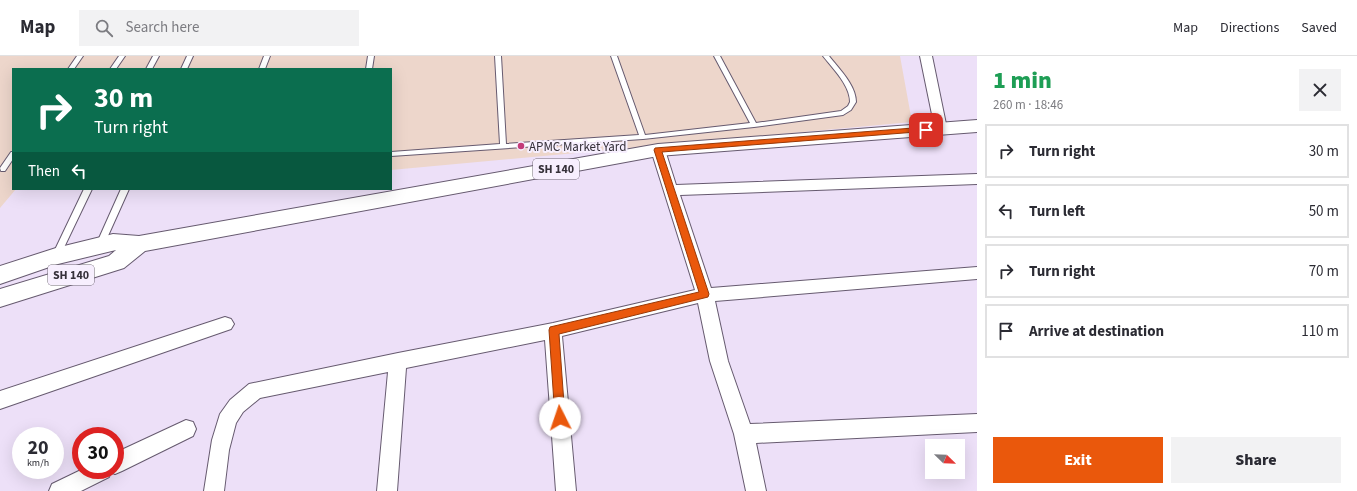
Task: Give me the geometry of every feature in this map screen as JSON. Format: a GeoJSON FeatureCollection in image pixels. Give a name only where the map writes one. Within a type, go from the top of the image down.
{"type":"FeatureCollection","features":[{"type":"Feature","properties":{"kind":"main road","name":"SH 140"},"geometry":{"type":"LineString","coordinates":[[0,275],[56,256],[113,242],[139,244],[658,150],[977,126]]}},
{"type":"Feature","properties":{"kind":"main road","name":"SH 140"},"geometry":{"type":"LineString","coordinates":[[0,298],[116,262],[139,244]]}},
{"type":"Feature","properties":{"kind":"street"},"geometry":{"type":"LineString","coordinates":[[926,56],[941,128]]}},
{"type":"Feature","properties":{"kind":"street"},"geometry":{"type":"LineString","coordinates":[[658,150],[704,294],[719,361],[744,434],[756,491]]}},
{"type":"Feature","properties":{"kind":"street"},"geometry":{"type":"LineString","coordinates":[[672,190],[977,179]]}},
{"type":"Feature","properties":{"kind":"street"},"geometry":{"type":"LineString","coordinates":[[214,491],[224,430],[231,412],[256,390],[554,330],[704,294],[977,273]]}},
{"type":"Feature","properties":{"kind":"street"},"geometry":{"type":"LineString","coordinates":[[0,400],[225,324]]}},
{"type":"Feature","properties":{"kind":"street"},"geometry":{"type":"LineString","coordinates":[[554,330],[566,491]]}},
{"type":"Feature","properties":{"kind":"street"},"geometry":{"type":"LineString","coordinates":[[387,491],[398,361]]}},
{"type":"Feature","properties":{"kind":"street"},"geometry":{"type":"LineString","coordinates":[[744,434],[977,423]]}},
{"type":"Feature","properties":{"kind":"street"},"geometry":{"type":"LineString","coordinates":[[124,460],[186,429]]}},
{"type":"Feature","properties":{"kind":"street"},"geometry":{"type":"LineString","coordinates":[[59,491],[84,479]]}},
{"type":"Feature","properties":{"kind":"lane"},"geometry":{"type":"LineString","coordinates":[[72,68],[80,56]]}},
{"type":"Feature","properties":{"kind":"lane"},"geometry":{"type":"LineString","coordinates":[[114,68],[122,56]]}},
{"type":"Feature","properties":{"kind":"lane"},"geometry":{"type":"LineString","coordinates":[[150,68],[156,56]]}},
{"type":"Feature","properties":{"kind":"lane"},"geometry":{"type":"LineString","coordinates":[[184,68],[190,56]]}},
{"type":"Feature","properties":{"kind":"lane"},"geometry":{"type":"LineString","coordinates":[[262,68],[267,56]]}},
{"type":"Feature","properties":{"kind":"lane"},"geometry":{"type":"LineString","coordinates":[[369,68],[371,56]]}},
{"type":"Feature","properties":{"kind":"lane"},"geometry":{"type":"LineString","coordinates":[[498,56],[503,146]]}},
{"type":"Feature","properties":{"kind":"lane"},"geometry":{"type":"LineString","coordinates":[[614,56],[643,137]]}},
{"type":"Feature","properties":{"kind":"lane"},"geometry":{"type":"LineString","coordinates":[[718,56],[754,125]]}},
{"type":"Feature","properties":{"kind":"lane"},"geometry":{"type":"LineString","coordinates":[[392,154],[643,137],[843,114],[850,108],[853,103],[854,96],[826,56]]}},
{"type":"Feature","properties":{"kind":"lane"},"geometry":{"type":"LineString","coordinates":[[2,169],[12,155]]}},
{"type":"Feature","properties":{"kind":"lane"},"geometry":{"type":"LineString","coordinates":[[2,169],[12,168]]}},
{"type":"Feature","properties":{"kind":"lane"},"geometry":{"type":"LineString","coordinates":[[56,256],[88,190]]}},
{"type":"Feature","properties":{"kind":"lane"},"geometry":{"type":"LineString","coordinates":[[100,245],[125,190]]}},
{"type":"Feature","properties":{"kind":"shaded area","name":"APMC Market Yard"},"geometry":{"type":"Polygon","coordinates":[[[0,56],[900,56],[912,122],[392,170],[392,68],[12,68],[12,190],[15,190],[0,208],[0,56]]]}},
{"type":"Feature","properties":{"kind":"place","name":"APMC Market Yard"},"geometry":{"type":"Point","coordinates":[521,146]}},
{"type":"Feature","properties":{"kind":"route"},"geometry":{"type":"LineString","coordinates":[[560,418],[554,330],[704,294],[658,150],[926,130]]}}]}
